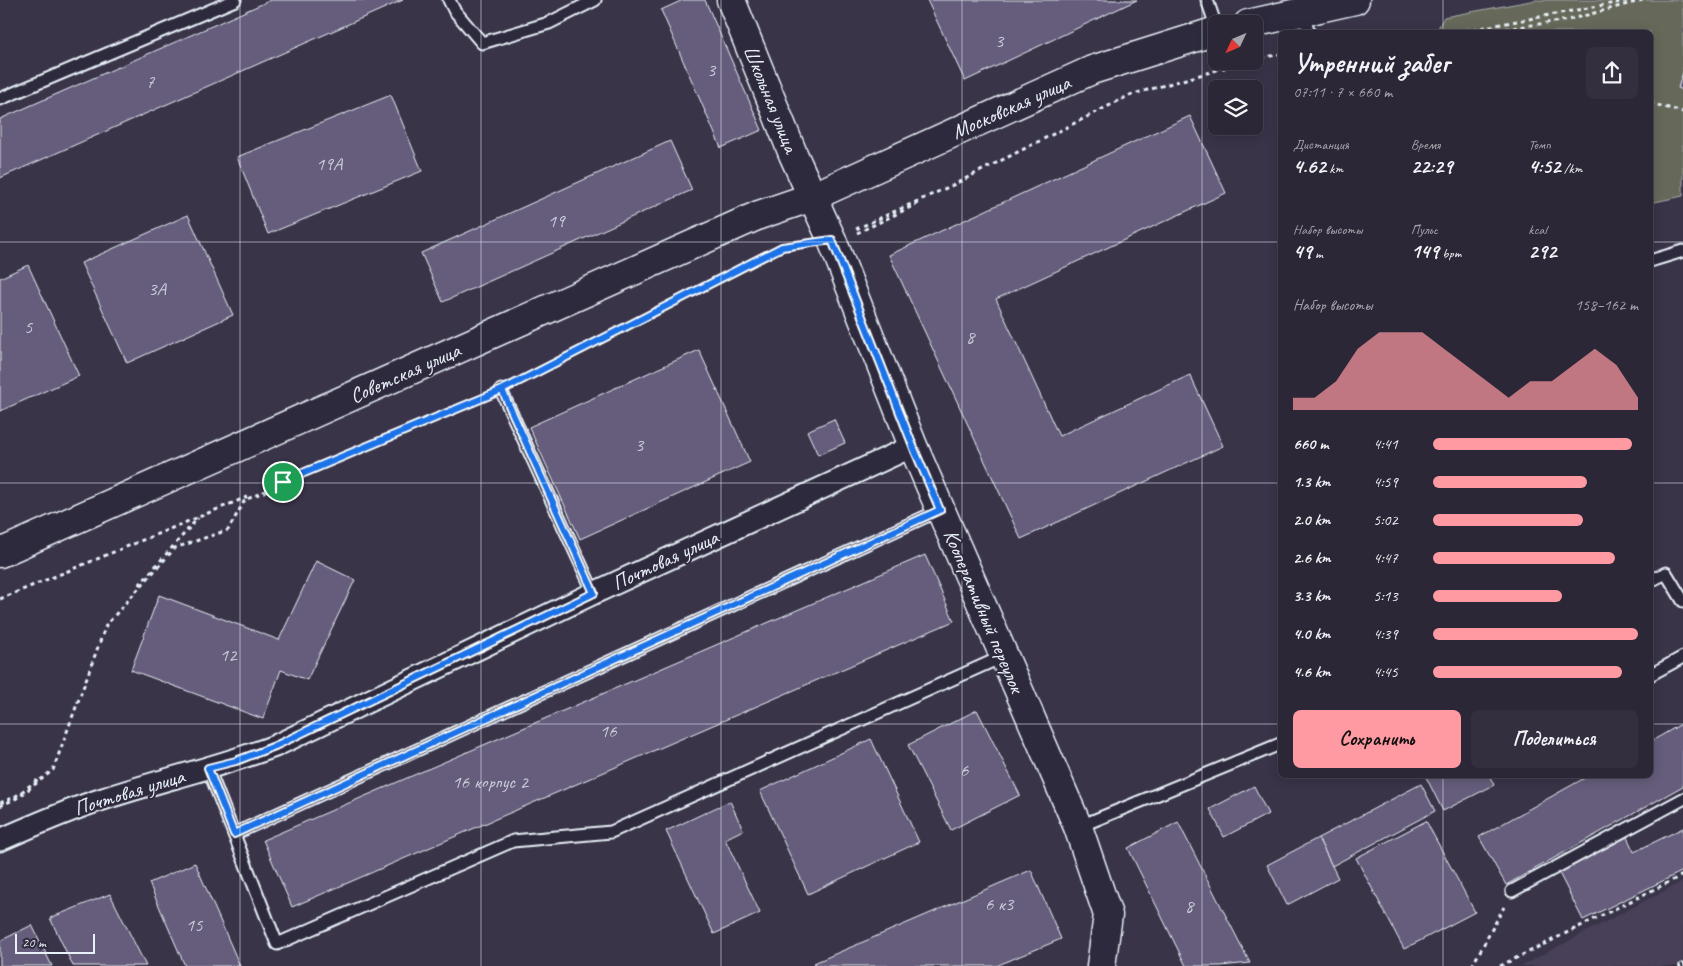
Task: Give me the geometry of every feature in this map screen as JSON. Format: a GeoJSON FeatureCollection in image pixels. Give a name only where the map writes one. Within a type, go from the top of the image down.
{"type":"FeatureCollection","features":[{"type":"Feature","properties":{"kind":"main road","name":"Школьная улица"},"geometry":{"type":"LineString","coordinates":[[731,0],[812,197]]}},
{"type":"Feature","properties":{"kind":"main road"},"geometry":{"type":"LineString","coordinates":[[1263,23],[1306,22],[1355,0]]}},
{"type":"Feature","properties":{"kind":"main road","name":"Московская улица"},"geometry":{"type":"LineString","coordinates":[[812,197],[1092,70],[1208,34]]}},
{"type":"Feature","properties":{"kind":"main road","name":"Кооперативный переулок"},"geometry":{"type":"LineString","coordinates":[[812,197],[843,237],[913,446],[1078,826],[1108,915],[1101,966]]}},
{"type":"Feature","properties":{"kind":"main road","name":"Советская улица"},"geometry":{"type":"LineString","coordinates":[[0,553],[759,215],[812,197]]}},
{"type":"Feature","properties":{"kind":"street","name":"Почтовая улица"},"geometry":{"type":"LineString","coordinates":[[0,840],[104,798],[236,761],[275,746],[594,593],[913,446]]}},
{"type":"Feature","properties":{"kind":"lane"},"geometry":{"type":"LineString","coordinates":[[0,99],[235,0]]}},
{"type":"Feature","properties":{"kind":"lane"},"geometry":{"type":"LineString","coordinates":[[449,0],[454,10],[482,44],[549,23],[595,0]]}},
{"type":"Feature","properties":{"kind":"lane"},"geometry":{"type":"LineString","coordinates":[[1207,0],[1212,15]]}},
{"type":"Feature","properties":{"kind":"lane"},"geometry":{"type":"LineString","coordinates":[[1653,260],[1683,250]]}},
{"type":"Feature","properties":{"kind":"lane"},"geometry":{"type":"LineString","coordinates":[[506,388],[594,593]]}},
{"type":"Feature","properties":{"kind":"lane"},"geometry":{"type":"LineString","coordinates":[[234,834],[940,510]]}},
{"type":"Feature","properties":{"kind":"lane"},"geometry":{"type":"LineString","coordinates":[[1653,580],[1666,574],[1683,601]]}},
{"type":"Feature","properties":{"kind":"lane"},"geometry":{"type":"LineString","coordinates":[[208,768],[276,944],[513,841],[611,832],[1004,656]]}},
{"type":"Feature","properties":{"kind":"lane"},"geometry":{"type":"LineString","coordinates":[[1653,673],[1683,657]]}},
{"type":"Feature","properties":{"kind":"lane"},"geometry":{"type":"LineString","coordinates":[[1078,826],[1278,745]]}},
{"type":"Feature","properties":{"kind":"lane"},"geometry":{"type":"LineString","coordinates":[[1512,891],[1683,799]]}},
{"type":"Feature","properties":{"kind":"path"},"geometry":{"type":"LineString","coordinates":[[1469,30],[1631,0]]}},
{"type":"Feature","properties":{"kind":"path"},"geometry":{"type":"LineString","coordinates":[[1496,30],[1568,20],[1643,0]]}},
{"type":"Feature","properties":{"kind":"path"},"geometry":{"type":"LineString","coordinates":[[1263,58],[1278,54]]}},
{"type":"Feature","properties":{"kind":"path"},"geometry":{"type":"LineString","coordinates":[[843,237],[1130,96],[1218,70]]}},
{"type":"Feature","properties":{"kind":"path"},"geometry":{"type":"LineString","coordinates":[[0,599],[506,388],[782,247],[843,237],[860,232],[1130,96],[1218,70]]}},
{"type":"Feature","properties":{"kind":"path"},"geometry":{"type":"LineString","coordinates":[[1653,104],[1683,112]]}},
{"type":"Feature","properties":{"kind":"path"},"geometry":{"type":"LineString","coordinates":[[782,247],[799,248]]}},
{"type":"Feature","properties":{"kind":"path"},"geometry":{"type":"LineString","coordinates":[[0,804],[19,797],[53,770],[106,625],[175,548],[228,530],[245,500],[283,482]]}},
{"type":"Feature","properties":{"kind":"path"},"geometry":{"type":"LineString","coordinates":[[0,804],[16,796],[52,768],[104,624],[198,518]]}},
{"type":"Feature","properties":{"kind":"path"},"geometry":{"type":"LineString","coordinates":[[1500,966],[1683,875]]}},
{"type":"Feature","properties":{"kind":"path"},"geometry":{"type":"LineString","coordinates":[[1472,966],[1512,891]]}},
{"type":"Feature","properties":{"kind":"shaded area"},"geometry":{"type":"Polygon","coordinates":[[[1683,881],[1683,966],[1521,966],[1683,881]]]}},
{"type":"Feature","properties":{"kind":"green space"},"geometry":{"type":"Polygon","coordinates":[[[1536,0],[1683,0],[1683,196],[1653,202],[1653,30],[1437,30],[1444,17],[1536,0]]]}},
{"type":"Feature","properties":{"kind":"building"},"geometry":{"type":"Polygon","coordinates":[[[271,0],[403,0],[0,178],[0,119],[271,0]]]}},
{"type":"Feature","properties":{"kind":"building"},"geometry":{"type":"Polygon","coordinates":[[[683,0],[705,0],[762,130],[721,148],[661,10],[683,0]]]}},
{"type":"Feature","properties":{"kind":"building"},"geometry":{"type":"Polygon","coordinates":[[[927,0],[1137,0],[965,81],[927,0]]]}},
{"type":"Feature","properties":{"kind":"building"},"geometry":{"type":"Polygon","coordinates":[[[1683,72],[1683,90],[1678,88],[1683,72]]]}},
{"type":"Feature","properties":{"kind":"building"},"geometry":{"type":"Polygon","coordinates":[[[391,95],[422,171],[268,234],[237,157],[391,95]]]}},
{"type":"Feature","properties":{"kind":"building"},"geometry":{"type":"Polygon","coordinates":[[[1190,116],[1226,193],[996,299],[1059,436],[1190,375],[1223,446],[1021,539],[889,255],[1190,116]]]}},
{"type":"Feature","properties":{"kind":"building"},"geometry":{"type":"Polygon","coordinates":[[[670,141],[692,190],[443,302],[421,253],[670,141]]]}},
{"type":"Feature","properties":{"kind":"building"},"geometry":{"type":"Polygon","coordinates":[[[188,215],[233,315],[127,363],[81,263],[188,215]]]}},
{"type":"Feature","properties":{"kind":"building"},"geometry":{"type":"Polygon","coordinates":[[[28,265],[79,376],[0,411],[0,278],[28,265]]]}},
{"type":"Feature","properties":{"kind":"building"},"geometry":{"type":"Polygon","coordinates":[[[699,350],[750,462],[580,539],[529,427],[699,350]]]}},
{"type":"Feature","properties":{"kind":"building"},"geometry":{"type":"Polygon","coordinates":[[[834,419],[845,443],[818,455],[807,431],[834,419]]]}},
{"type":"Feature","properties":{"kind":"building"},"geometry":{"type":"Polygon","coordinates":[[[925,555],[954,621],[292,907],[263,840],[925,555]]]}},
{"type":"Feature","properties":{"kind":"building"},"geometry":{"type":"Polygon","coordinates":[[[316,561],[355,580],[307,680],[281,670],[263,719],[131,670],[159,595],[279,640],[316,561]]]}},
{"type":"Feature","properties":{"kind":"building"},"geometry":{"type":"Polygon","coordinates":[[[977,710],[1020,795],[951,830],[908,745],[977,710]]]}},
{"type":"Feature","properties":{"kind":"building"},"geometry":{"type":"Polygon","coordinates":[[[1683,723],[1683,786],[1506,885],[1479,837],[1585,778],[1653,778],[1653,740],[1683,723]]]}},
{"type":"Feature","properties":{"kind":"building"},"geometry":{"type":"Polygon","coordinates":[[[871,739],[919,842],[808,894],[760,791],[871,739]]]}},
{"type":"Feature","properties":{"kind":"building"},"geometry":{"type":"Polygon","coordinates":[[[1426,778],[1490,778],[1494,785],[1443,811],[1426,778]]]}},
{"type":"Feature","properties":{"kind":"building"},"geometry":{"type":"Polygon","coordinates":[[[1421,784],[1435,811],[1332,866],[1318,838],[1421,784]]]}},
{"type":"Feature","properties":{"kind":"building"},"geometry":{"type":"Polygon","coordinates":[[[1254,786],[1268,814],[1224,837],[1210,809],[1254,786]]]}},
{"type":"Feature","properties":{"kind":"building"},"geometry":{"type":"Polygon","coordinates":[[[730,801],[743,830],[725,839],[760,913],[714,934],[666,831],[730,801]]]}},
{"type":"Feature","properties":{"kind":"building"},"geometry":{"type":"Polygon","coordinates":[[[1426,821],[1475,912],[1404,949],[1356,858],[1426,821]]]}},
{"type":"Feature","properties":{"kind":"building"},"geometry":{"type":"Polygon","coordinates":[[[1178,822],[1250,963],[1220,966],[1186,966],[1128,848],[1178,822]]]}},
{"type":"Feature","properties":{"kind":"building"},"geometry":{"type":"Polygon","coordinates":[[[1683,828],[1683,871],[1583,920],[1558,871],[1627,837],[1634,852],[1683,828]]]}},
{"type":"Feature","properties":{"kind":"building"},"geometry":{"type":"Polygon","coordinates":[[[1318,838],[1338,878],[1287,905],[1267,865],[1318,838]]]}},
{"type":"Feature","properties":{"kind":"building"},"geometry":{"type":"Polygon","coordinates":[[[195,863],[240,966],[185,966],[149,883],[195,863]]]}},
{"type":"Feature","properties":{"kind":"building"},"geometry":{"type":"Polygon","coordinates":[[[1031,870],[1061,939],[996,966],[816,966],[814,963],[1031,870]]]}},
{"type":"Feature","properties":{"kind":"building"},"geometry":{"type":"Polygon","coordinates":[[[110,894],[146,966],[73,966],[50,918],[110,894]]]}},
{"type":"Feature","properties":{"kind":"building"},"geometry":{"type":"Polygon","coordinates":[[[32,925],[52,966],[0,966],[0,941],[32,925]]]}},
{"type":"Feature","properties":{"kind":"route"},"geometry":{"type":"LineString","coordinates":[[283,482],[288,479],[502,390],[782,247],[832,240],[940,510],[234,834],[208,768],[236,761],[275,746],[594,593],[502,390],[283,482]]}}]}
